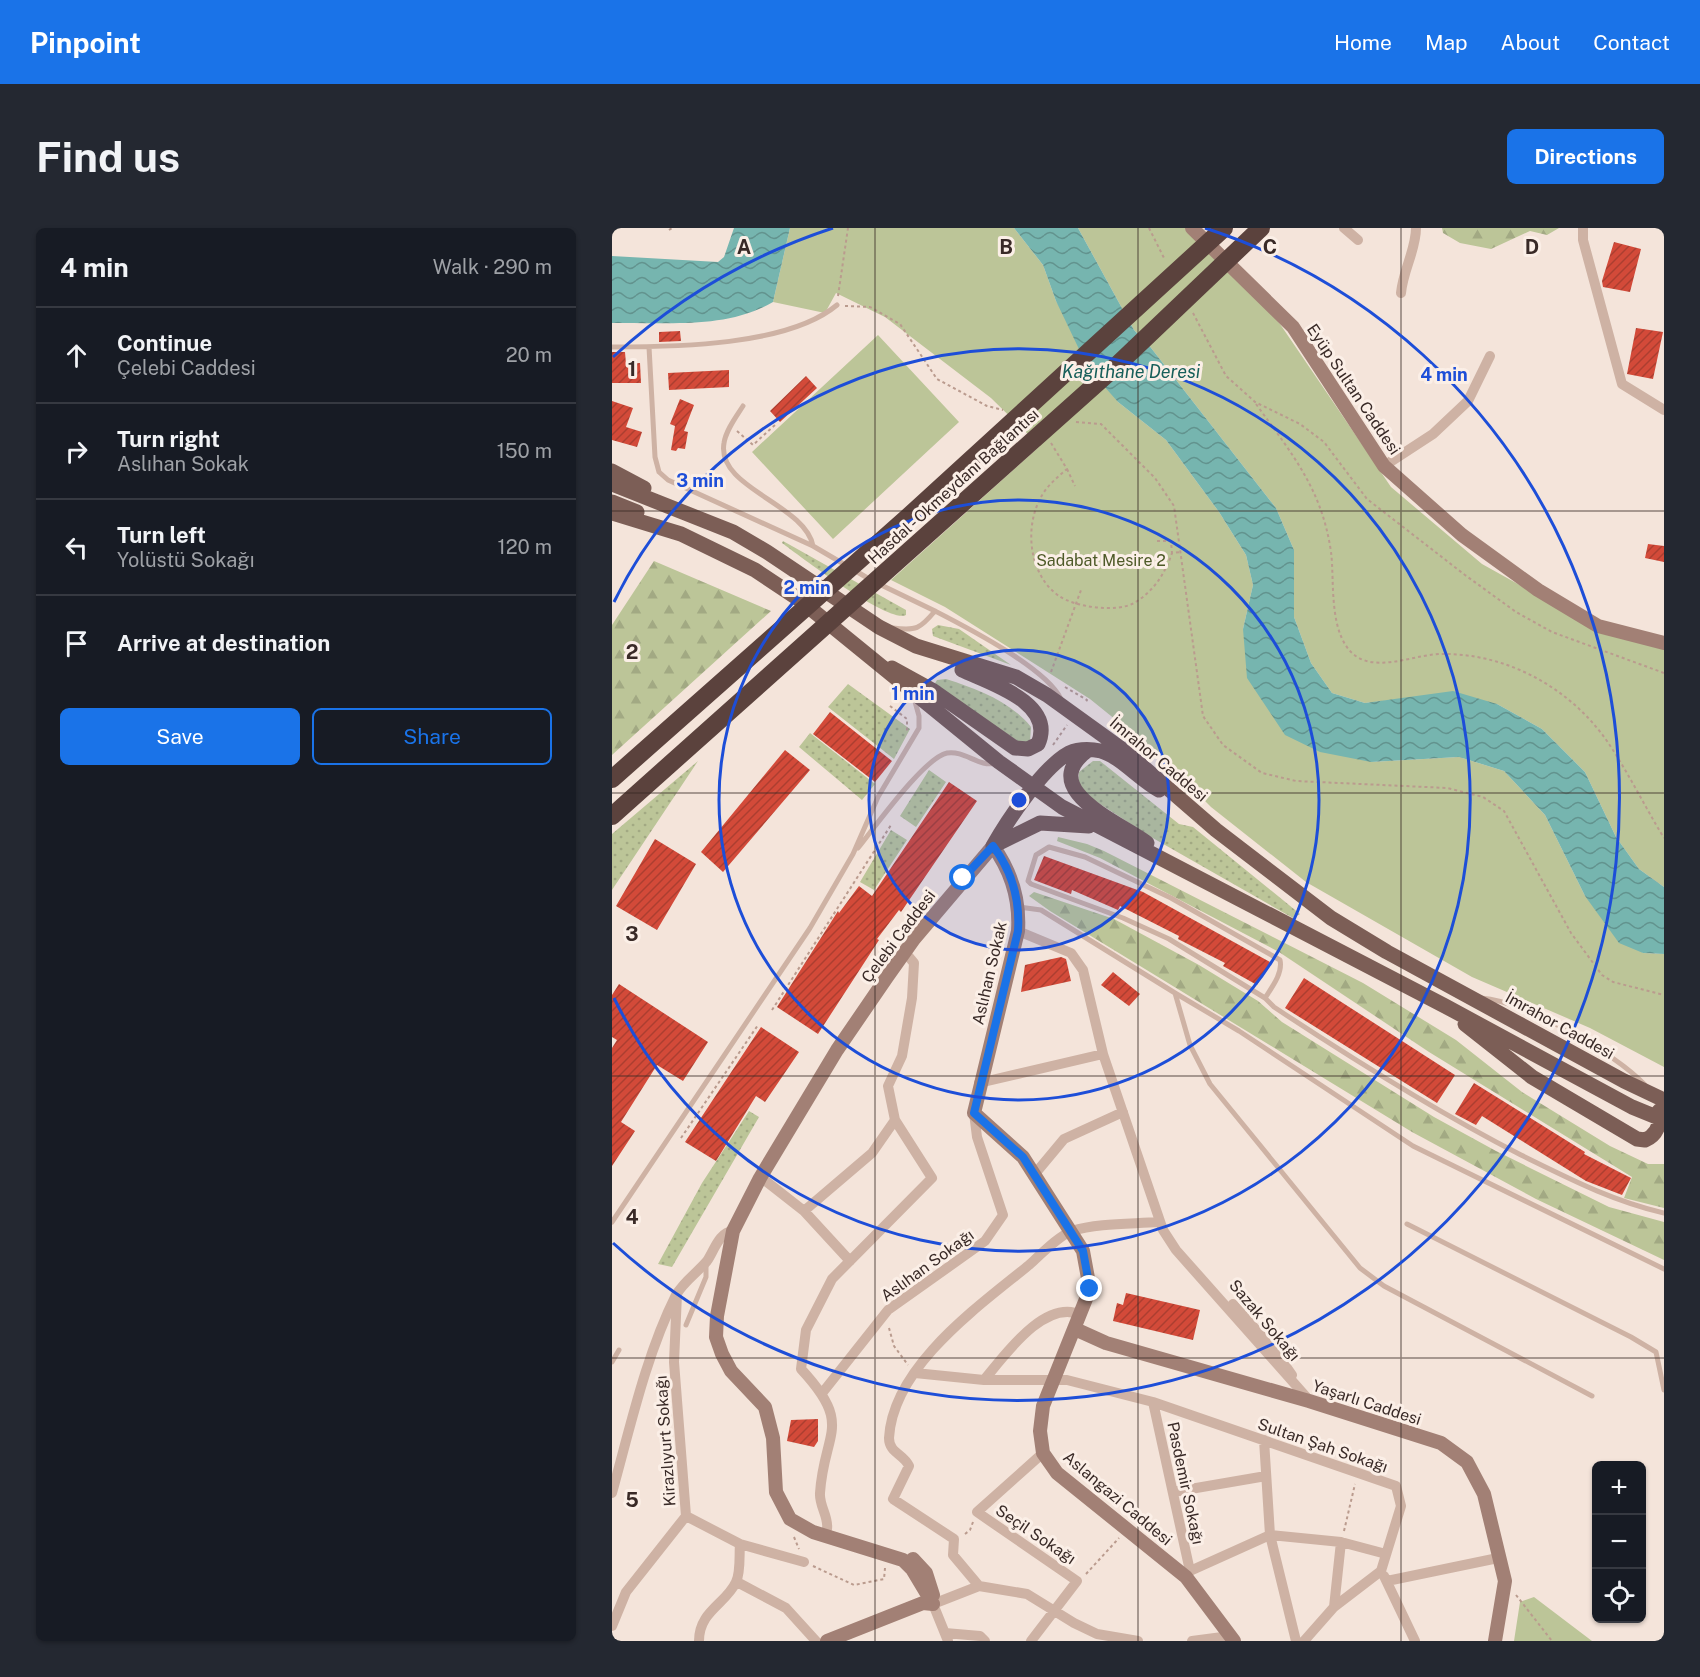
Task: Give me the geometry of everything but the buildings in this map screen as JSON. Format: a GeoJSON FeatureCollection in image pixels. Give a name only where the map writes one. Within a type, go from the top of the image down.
{"type":"FeatureCollection","features":[{"type":"Feature","properties":{"kind":"highway","name":"Hasdal - Okmeydanı Bağlantısı"},"geometry":{"type":"LineString","coordinates":[[612,779],[909,516],[1224,228]]}},
{"type":"Feature","properties":{"kind":"highway","name":"Hasdal - Okmeydanı Bağlantısı"},"geometry":{"type":"LineString","coordinates":[[612,816],[1114,368],[1261,228]]}},
{"type":"Feature","properties":{"kind":"main road"},"geometry":{"type":"LineString","coordinates":[[612,471],[680,510]]}},
{"type":"Feature","properties":{"kind":"main road","name":"İmrahor Caddesi"},"geometry":{"type":"LineString","coordinates":[[612,484],[733,532],[879,627],[916,646],[1016,677],[1065,706],[1126,752],[1173,794],[1330,918],[1387,952],[1659,1098]]}},
{"type":"Feature","properties":{"kind":"main road"},"geometry":{"type":"LineString","coordinates":[[612,502],[755,570],[800,600],[999,762],[1034,788],[1099,827],[1445,1006],[1622,1102],[1662,1119]]}},
{"type":"Feature","properties":{"kind":"main road"},"geometry":{"type":"LineString","coordinates":[[612,513],[681,534]]}},
{"type":"Feature","properties":{"kind":"main road"},"geometry":{"type":"LineString","coordinates":[[873,660],[907,675],[1015,748],[1028,749],[1038,744],[1042,726],[1040,717],[1033,709],[998,685],[916,646]]}},
{"type":"Feature","properties":{"kind":"main road"},"geometry":{"type":"LineString","coordinates":[[993,846],[1034,788],[1060,760],[1077,751],[1088,750],[1109,755],[1158,790],[1173,794]]}},
{"type":"Feature","properties":{"kind":"main road"},"geometry":{"type":"LineString","coordinates":[[1088,750],[1071,768],[1070,776],[1074,790],[1094,808],[1139,837],[1175,866]]}},
{"type":"Feature","properties":{"kind":"main road"},"geometry":{"type":"LineString","coordinates":[[993,846],[1040,823],[1099,827]]}},
{"type":"Feature","properties":{"kind":"main road"},"geometry":{"type":"LineString","coordinates":[[1445,1006],[1506,1059],[1626,1134],[1645,1140],[1651,1138],[1662,1119],[1659,1098]]}},
{"type":"Feature","properties":{"kind":"street","name":"Eyüp Sultan Caddesi"},"geometry":{"type":"LineString","coordinates":[[1192,228],[1293,327],[1384,466],[1462,535],[1538,590],[1598,626],[1664,643]]}},
{"type":"Feature","properties":{"kind":"street"},"geometry":{"type":"LineString","coordinates":[[1344,228],[1358,240]]}},
{"type":"Feature","properties":{"kind":"street"},"geometry":{"type":"LineString","coordinates":[[1401,292],[1402,278],[1416,239],[1416,228]]}},
{"type":"Feature","properties":{"kind":"street"},"geometry":{"type":"LineString","coordinates":[[1583,228],[1583,240],[1622,384],[1664,410]]}},
{"type":"Feature","properties":{"kind":"street"},"geometry":{"type":"LineString","coordinates":[[1384,466],[1433,434],[1468,400],[1490,356]]}},
{"type":"Feature","properties":{"kind":"street","name":"Aslıhan Sokak"},"geometry":{"type":"LineString","coordinates":[[974,1113],[979,1083],[1018,931],[1020,907],[1004,861],[993,846]]}},
{"type":"Feature","properties":{"kind":"street","name":"Çelebi Caddesi"},"geometry":{"type":"LineString","coordinates":[[790,1519],[776,1492],[773,1438],[765,1407],[731,1371],[716,1337],[717,1316],[737,1231],[837,1050],[976,863],[993,846]]}},
{"type":"Feature","properties":{"kind":"street","name":"Sazak Sokağı"},"geometry":{"type":"LineString","coordinates":[[1018,931],[1071,953],[1083,970],[1103,1054],[1158,1222],[1176,1250],[1309,1401]]}},
{"type":"Feature","properties":{"kind":"street"},"geometry":{"type":"LineString","coordinates":[[827,1529],[828,1524],[820,1504],[821,1478],[834,1422],[823,1392],[801,1369],[806,1330],[832,1279],[932,1178],[895,1120],[888,1086],[902,1056],[912,998],[914,963],[907,955]]}},
{"type":"Feature","properties":{"kind":"street"},"geometry":{"type":"LineString","coordinates":[[979,1083],[1103,1054]]}},
{"type":"Feature","properties":{"kind":"street"},"geometry":{"type":"LineString","coordinates":[[1034,1175],[1064,1139],[1123,1112]]}},
{"type":"Feature","properties":{"kind":"street","name":"Aslangazi Caddesi"},"geometry":{"type":"LineString","coordinates":[[974,1113],[1023,1157],[1083,1251],[1090,1289],[1043,1406],[1040,1431],[1043,1453],[1057,1473],[1188,1574],[1231,1639]]}},
{"type":"Feature","properties":{"kind":"street","name":"Aslıhan Sokağı"},"geometry":{"type":"LineString","coordinates":[[823,1392],[888,1310],[985,1242],[1003,1215],[977,1137],[974,1113]]}},
{"type":"Feature","properties":{"kind":"street"},"geometry":{"type":"LineString","coordinates":[[804,1211],[872,1153],[895,1120]]}},
{"type":"Feature","properties":{"kind":"street"},"geometry":{"type":"LineString","coordinates":[[764,1180],[804,1211],[850,1261]]}},
{"type":"Feature","properties":{"kind":"street"},"geometry":{"type":"LineString","coordinates":[[979,1586],[953,1555],[954,1539],[893,1499],[909,1466],[905,1459],[893,1451],[889,1440],[896,1408],[915,1373],[952,1328],[1070,1231],[1158,1222]]}},
{"type":"Feature","properties":{"kind":"street"},"geometry":{"type":"LineString","coordinates":[[612,1493],[646,1372],[677,1294],[706,1261],[721,1238],[728,1231],[737,1231]]}},
{"type":"Feature","properties":{"kind":"street","name":"Çelebi Caddesi"},"geometry":{"type":"LineString","coordinates":[[737,1231],[724,1330],[728,1350],[735,1363],[769,1400],[775,1411],[783,1444],[781,1481],[790,1503],[809,1523],[883,1543],[904,1552],[926,1573],[934,1590],[933,1604]]}},
{"type":"Feature","properties":{"kind":"street","name":"Kirazlıyurt Sokağı"},"geometry":{"type":"LineString","coordinates":[[612,1626],[621,1599],[686,1516],[674,1362],[677,1294]]}},
{"type":"Feature","properties":{"kind":"street"},"geometry":{"type":"LineString","coordinates":[[984,1380],[1017,1340],[1053,1312],[1065,1310],[1081,1315]]}},
{"type":"Feature","properties":{"kind":"street","name":"Yaşarlı Caddesi"},"geometry":{"type":"LineString","coordinates":[[1075,1329],[1106,1343],[1309,1401],[1441,1443],[1467,1462],[1484,1494],[1505,1581],[1495,1641]]}},
{"type":"Feature","properties":{"kind":"street","name":"Sultan Şah Sokağı"},"geometry":{"type":"LineString","coordinates":[[915,1373],[984,1380],[1054,1378],[1153,1402],[1396,1486],[1401,1506],[1381,1571]]}},
{"type":"Feature","properties":{"kind":"street","name":"Pasdemir Sokağı"},"geometry":{"type":"LineString","coordinates":[[1153,1402],[1188,1574]]}},
{"type":"Feature","properties":{"kind":"street"},"geometry":{"type":"LineString","coordinates":[[1263,1440],[1270,1535],[1296,1641]]}},
{"type":"Feature","properties":{"kind":"street"},"geometry":{"type":"LineString","coordinates":[[977,1512],[1043,1453]]}},
{"type":"Feature","properties":{"kind":"street"},"geometry":{"type":"LineString","coordinates":[[1173,1492],[1266,1476]]}},
{"type":"Feature","properties":{"kind":"street","name":"Seçil Sokağı"},"geometry":{"type":"LineString","coordinates":[[977,1512],[1077,1581]]}},
{"type":"Feature","properties":{"kind":"street"},"geometry":{"type":"LineString","coordinates":[[686,1516],[740,1544],[804,1562]]}},
{"type":"Feature","properties":{"kind":"street"},"geometry":{"type":"LineString","coordinates":[[790,1519],[813,1532],[903,1560],[912,1569],[933,1604],[946,1637],[980,1636],[985,1641]]}},
{"type":"Feature","properties":{"kind":"street"},"geometry":{"type":"LineString","coordinates":[[1188,1574],[1270,1535],[1341,1542],[1386,1554]]}},
{"type":"Feature","properties":{"kind":"street"},"geometry":{"type":"LineString","coordinates":[[1334,1607],[1341,1542]]}},
{"type":"Feature","properties":{"kind":"street"},"geometry":{"type":"LineString","coordinates":[[699,1641],[699,1631],[709,1613],[736,1582],[740,1544]]}},
{"type":"Feature","properties":{"kind":"street"},"geometry":{"type":"LineString","coordinates":[[1387,1581],[1498,1558]]}},
{"type":"Feature","properties":{"kind":"street"},"geometry":{"type":"LineString","coordinates":[[1304,1641],[1334,1607],[1381,1571],[1415,1641]]}},
{"type":"Feature","properties":{"kind":"street"},"geometry":{"type":"LineString","coordinates":[[1031,1641],[1077,1581]]}},
{"type":"Feature","properties":{"kind":"street"},"geometry":{"type":"LineString","coordinates":[[736,1582],[786,1608],[816,1641]]}},
{"type":"Feature","properties":{"kind":"street"},"geometry":{"type":"LineString","coordinates":[[852,1641],[979,1586],[1027,1594],[1052,1611],[1097,1634],[1138,1641]]}},
{"type":"Feature","properties":{"kind":"street"},"geometry":{"type":"LineString","coordinates":[[612,1592],[621,1599]]}},
{"type":"Feature","properties":{"kind":"street"},"geometry":{"type":"LineString","coordinates":[[827,1641],[923,1604],[933,1604]]}},
{"type":"Feature","properties":{"kind":"street"},"geometry":{"type":"LineString","coordinates":[[1192,1641],[1231,1639]]}},
{"type":"Feature","properties":{"kind":"lane"},"geometry":{"type":"LineString","coordinates":[[612,347],[738,342],[824,317],[837,305]]}},
{"type":"Feature","properties":{"kind":"lane"},"geometry":{"type":"LineString","coordinates":[[649,347],[655,457],[659,472],[668,480],[813,546],[856,573],[935,611],[1036,669],[1057,690],[1065,706]]}},
{"type":"Feature","properties":{"kind":"lane"},"geometry":{"type":"LineString","coordinates":[[742,406],[724,442],[724,456],[733,472],[801,523],[808,531],[813,546]]}},
{"type":"Feature","properties":{"kind":"lane"},"geometry":{"type":"LineString","coordinates":[[879,627],[913,630],[924,625],[935,611]]}},
{"type":"Feature","properties":{"kind":"lane"},"geometry":{"type":"LineString","coordinates":[[612,1222],[810,928],[853,854],[878,797],[919,728],[919,717],[912,692]]}},
{"type":"Feature","properties":{"kind":"lane"},"geometry":{"type":"LineString","coordinates":[[853,854],[911,783],[936,758],[953,753],[989,765],[999,762]]}},
{"type":"Feature","properties":{"kind":"lane"},"geometry":{"type":"LineString","coordinates":[[1265,998],[1279,972],[1280,960],[1171,898],[1085,857],[1049,847],[1036,855],[1028,881],[1031,885],[1123,918],[1169,939],[1265,998],[1274,1007],[1352,1058],[1484,1136],[1604,1196],[1664,1213]]}},
{"type":"Feature","properties":{"kind":"lane"},"geometry":{"type":"LineString","coordinates":[[1020,907],[1041,910],[1239,1031],[1413,1146],[1664,1269]]}},
{"type":"Feature","properties":{"kind":"lane"},"geometry":{"type":"LineString","coordinates":[[1175,993],[1190,1045],[1210,1084],[1360,1268],[1384,1286],[1592,1396]]}},
{"type":"Feature","properties":{"kind":"lane"},"geometry":{"type":"LineString","coordinates":[[1407,1224],[1656,1352],[1664,1389]]}},
{"type":"Feature","properties":{"kind":"lane"},"geometry":{"type":"LineString","coordinates":[[686,1325],[706,1277],[706,1261]]}},
{"type":"Feature","properties":{"kind":"lane"},"geometry":{"type":"LineString","coordinates":[[612,1362],[619,1350]]}},
{"type":"Feature","properties":{"kind":"path"},"geometry":{"type":"LineString","coordinates":[[848,228],[837,305],[870,307],[900,324],[937,379],[987,406],[1006,411]]}},
{"type":"Feature","properties":{"kind":"path"},"geometry":{"type":"LineString","coordinates":[[1149,228],[1169,267]]}},
{"type":"Feature","properties":{"kind":"path"},"geometry":{"type":"LineString","coordinates":[[1189,305],[1226,376],[1255,402],[1312,485],[1324,516],[1332,554],[1333,607],[1343,639],[1358,658],[1378,663],[1436,653],[1470,654],[1509,665],[1544,681],[1590,721],[1608,743],[1664,838]]}},
{"type":"Feature","properties":{"kind":"path"},"geometry":{"type":"LineString","coordinates":[[1255,402],[1300,424],[1324,442],[1367,499],[1516,612],[1552,632],[1664,673]]}},
{"type":"Feature","properties":{"kind":"path"},"geometry":{"type":"LineString","coordinates":[[1068,421],[1101,424],[1155,478],[1174,506],[1203,716],[1223,745],[1262,773],[1296,781],[1447,788],[1483,797],[1504,811],[1571,933],[1602,975],[1613,982],[1664,995]]}},
{"type":"Feature","properties":{"kind":"path"},"geometry":{"type":"LineString","coordinates":[[731,425],[753,445],[776,424]]}},
{"type":"Feature","properties":{"kind":"path"},"geometry":{"type":"LineString","coordinates":[[1048,438],[1075,486]]}},
{"type":"Feature","properties":{"kind":"path"},"geometry":{"type":"LineString","coordinates":[[1067,469],[1046,489],[1034,514],[1030,534],[1042,579],[1058,596],[1091,609],[1132,604],[1158,583],[1172,553],[1171,541],[1156,541]]}},
{"type":"Feature","properties":{"kind":"path"},"geometry":{"type":"LineString","coordinates":[[1172,553],[1182,552]]}},
{"type":"Feature","properties":{"kind":"path"},"geometry":{"type":"LineString","coordinates":[[1049,678],[1082,591]]}},
{"type":"Feature","properties":{"kind":"path"},"geometry":{"type":"LineString","coordinates":[[1059,683],[1087,700],[1085,703]]}},
{"type":"Feature","properties":{"kind":"path"},"geometry":{"type":"LineString","coordinates":[[890,706],[907,719],[908,739]]}},
{"type":"Feature","properties":{"kind":"path"},"geometry":{"type":"LineString","coordinates":[[772,1010],[891,825]]}},
{"type":"Feature","properties":{"kind":"path"},"geometry":{"type":"LineString","coordinates":[[681,1138],[758,1025]]}},
{"type":"Feature","properties":{"kind":"path"},"geometry":{"type":"LineString","coordinates":[[888,1310],[894,1346],[915,1373]]}},
{"type":"Feature","properties":{"kind":"path"},"geometry":{"type":"LineString","coordinates":[[1341,1542],[1358,1473]]}},
{"type":"Feature","properties":{"kind":"path"},"geometry":{"type":"LineString","coordinates":[[954,1539],[970,1530],[973,1521],[971,1510],[977,1512]]}},
{"type":"Feature","properties":{"kind":"path"},"geometry":{"type":"LineString","coordinates":[[790,1519],[788,1521],[804,1562],[854,1585],[884,1579],[887,1554]]}},
{"type":"Feature","properties":{"kind":"path"},"geometry":{"type":"LineString","coordinates":[[1077,1581],[1099,1563],[1126,1528]]}},
{"type":"Feature","properties":{"kind":"path"},"geometry":{"type":"LineString","coordinates":[[1505,1581],[1552,1641]]}},
{"type":"Feature","properties":{"kind":"green space","name":"Sadabat Mesire 2"},"geometry":{"type":"Polygon","coordinates":[[[790,228],[1014,228],[1043,265],[1056,301],[1118,402],[1166,440],[1219,512],[1246,555],[1253,585],[1243,629],[1371,762],[1459,757],[1504,771],[1545,815],[1585,896],[1643,953],[1664,954],[1664,1067],[1590,1028],[1472,977],[1306,882],[1211,807],[1158,754],[1090,699],[945,607],[891,580],[1040,446],[991,398],[885,317],[836,293],[825,313],[773,302],[790,228]]]}},
{"type":"Feature","properties":{"kind":"green space"},"geometry":{"type":"Polygon","coordinates":[[[1078,228],[1186,228],[1250,289],[1280,324],[1391,487],[1482,564],[1601,630],[1664,646],[1664,887],[1639,869],[1616,837],[1585,772],[1542,729],[1497,704],[1402,699],[1365,703],[1332,693],[1311,663],[1294,617],[1294,550],[1276,508],[1148,344],[1134,330],[1078,228]]]}},
{"type":"Feature","properties":{"kind":"green space"},"geometry":{"type":"Polygon","coordinates":[[[1442,228],[1559,228],[1547,235],[1530,231],[1491,249],[1460,243],[1443,233],[1442,228]]]}},
{"type":"Feature","properties":{"kind":"green space"},"geometry":{"type":"Polygon","coordinates":[[[878,335],[959,422],[833,539],[752,452],[878,335]]]}},
{"type":"Feature","properties":{"kind":"green space"},"geometry":{"type":"Polygon","coordinates":[[[783,541],[906,610],[906,615],[897,615],[882,610],[864,600],[782,543],[783,541]]]}},
{"type":"Feature","properties":{"kind":"green space"},"geometry":{"type":"Polygon","coordinates":[[[654,561],[771,611],[612,755],[612,625],[654,561]]]}},
{"type":"Feature","properties":{"kind":"green space"},"geometry":{"type":"Polygon","coordinates":[[[938,625],[959,629],[1011,665],[933,636],[932,629],[938,625]]]}},
{"type":"Feature","properties":{"kind":"green space"},"geometry":{"type":"Polygon","coordinates":[[[946,679],[981,692],[1013,710],[1031,727],[1030,742],[1022,744],[934,685],[937,680],[946,679]]]}},
{"type":"Feature","properties":{"kind":"green space"},"geometry":{"type":"Polygon","coordinates":[[[848,684],[910,729],[894,759],[828,707],[848,684]]]}},
{"type":"Feature","properties":{"kind":"green space"},"geometry":{"type":"Polygon","coordinates":[[[810,733],[875,784],[862,800],[799,747],[810,733]]]}},
{"type":"Feature","properties":{"kind":"green space"},"geometry":{"type":"Polygon","coordinates":[[[698,761],[612,890],[612,834],[698,761]]]}},
{"type":"Feature","properties":{"kind":"green space"},"geometry":{"type":"Polygon","coordinates":[[[1093,761],[1100,761],[1179,824],[1193,827],[1300,914],[1293,918],[1151,837],[1083,793],[1078,785],[1079,772],[1093,761]]]}},
{"type":"Feature","properties":{"kind":"green space"},"geometry":{"type":"Polygon","coordinates":[[[929,770],[946,782],[916,827],[900,816],[929,770]]]}},
{"type":"Feature","properties":{"kind":"green space"},"geometry":{"type":"Polygon","coordinates":[[[891,830],[907,840],[874,890],[860,882],[891,830]]]}},
{"type":"Feature","properties":{"kind":"green space"},"geometry":{"type":"Polygon","coordinates":[[[1058,837],[1104,851],[1363,983],[1456,1040],[1522,1092],[1610,1146],[1648,1164],[1664,1164],[1664,1208],[1624,1198],[1632,1177],[1429,1052],[1279,952],[1100,858],[1057,841],[1058,837]]]}},
{"type":"Feature","properties":{"kind":"green space"},"geometry":{"type":"Polygon","coordinates":[[[1034,892],[1114,919],[1199,965],[1258,1001],[1282,1022],[1434,1117],[1496,1151],[1609,1207],[1664,1222],[1664,1260],[1536,1199],[1412,1132],[1050,911],[1029,896],[1034,892]]]}},
{"type":"Feature","properties":{"kind":"green space"},"geometry":{"type":"Polygon","coordinates":[[[749,1111],[759,1117],[672,1267],[658,1264],[702,1183],[749,1111]]]}},
{"type":"Feature","properties":{"kind":"green space"},"geometry":{"type":"Polygon","coordinates":[[[1534,1597],[1592,1641],[1514,1641],[1520,1602],[1534,1597]]]}},
{"type":"Feature","properties":{"kind":"water"},"geometry":{"type":"Polygon","coordinates":[[[734,228],[790,228],[773,302],[755,311],[715,321],[612,323],[612,256],[718,262],[724,257],[734,228]]]}},
{"type":"Feature","properties":{"kind":"water","name":"Kağıthane Deresi"},"geometry":{"type":"Polygon","coordinates":[[[1014,228],[1078,228],[1134,330],[1148,344],[1276,508],[1294,550],[1294,617],[1311,663],[1332,693],[1365,703],[1453,691],[1497,704],[1542,729],[1585,772],[1616,837],[1639,869],[1664,887],[1664,954],[1643,953],[1619,943],[1585,896],[1545,815],[1504,771],[1459,757],[1371,762],[1320,752],[1285,735],[1247,678],[1243,629],[1253,585],[1246,555],[1219,512],[1166,440],[1118,402],[1088,368],[1056,301],[1043,265],[1014,228]]]}},
{"type":"Feature","properties":{"kind":"route"},"geometry":{"type":"LineString","coordinates":[[963,878],[993,846],[1004,861],[1020,907],[1018,931],[979,1083],[974,1113],[1023,1157],[1083,1251],[1090,1289]]}}]}
